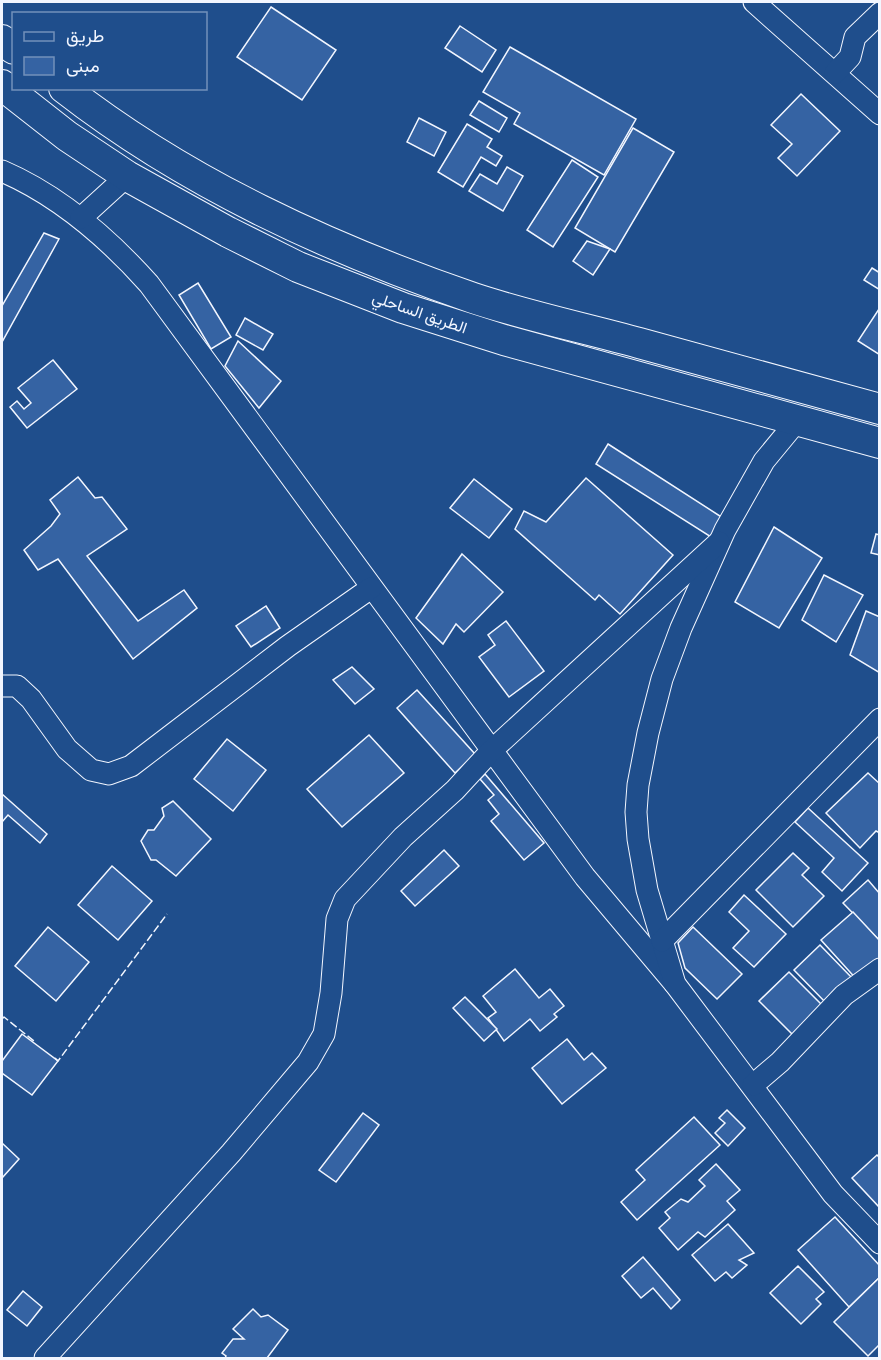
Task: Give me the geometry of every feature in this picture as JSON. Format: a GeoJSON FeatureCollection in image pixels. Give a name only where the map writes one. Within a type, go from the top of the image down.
{"type":"FeatureCollection","features":[{"type":"Feature","properties":{"kind":"highway","name":"الطريق الساحلي"},"geometry":{"type":"LineString","coordinates":[[2,85],[67,136],[127,176],[228,232],[298,267],[403,308],[504,340],[879,443]]}},
{"type":"Feature","properties":{"kind":"highway","name":"الطريق الساحلي"},"geometry":{"type":"LineString","coordinates":[[67,90],[120,130],[204,181],[290,225],[367,259],[475,298],[879,409]]}},
{"type":"Feature","properties":{"kind":"street"},"geometry":{"type":"LineString","coordinates":[[754,2],[879,114]]}},
{"type":"Feature","properties":{"kind":"street"},"geometry":{"type":"LineString","coordinates":[[835,74],[850,57],[855,37],[879,13]]}},
{"type":"Feature","properties":{"kind":"street"},"geometry":{"type":"LineString","coordinates":[[2,171],[81,218],[119,251],[148,285],[585,877],[675,984],[833,1194],[879,1243]]}},
{"type":"Feature","properties":{"kind":"street"},"geometry":{"type":"LineString","coordinates":[[81,218],[127,176]]}},
{"type":"Feature","properties":{"kind":"street"},"geometry":{"type":"LineString","coordinates":[[675,984],[647,890],[638,839],[636,812],[638,785],[662,679],[681,628],[719,542],[764,461],[797,421]]}},
{"type":"Feature","properties":{"kind":"street"},"geometry":{"type":"LineString","coordinates":[[45,1359],[231,1153],[308,1062],[324,1034],[331,993],[337,919],[345,899],[403,837],[454,790],[491,751],[719,542]]}},
{"type":"Feature","properties":{"kind":"street"},"geometry":{"type":"LineString","coordinates":[[2,686],[17,686],[31,699],[67,749],[91,770],[109,774],[131,766],[288,646],[371,588]]}},
{"type":"Feature","properties":{"kind":"street"},"geometry":{"type":"LineString","coordinates":[[662,941],[879,719]]}},
{"type":"Feature","properties":{"kind":"street"},"geometry":{"type":"LineString","coordinates":[[753,1085],[780,1062],[844,995],[879,969]]}},
{"type":"Feature","properties":{"kind":"building"},"geometry":{"type":"Polygon","coordinates":[[[271,7],[336,50],[302,100],[237,57],[271,7]]]}},
{"type":"Feature","properties":{"kind":"building"},"geometry":{"type":"Polygon","coordinates":[[[460,26],[496,50],[482,72],[445,48],[460,26]]]}},
{"type":"Feature","properties":{"kind":"building"},"geometry":{"type":"Polygon","coordinates":[[[510,47],[636,119],[604,175],[514,124],[520,113],[483,92],[510,47]]]}},
{"type":"Feature","properties":{"kind":"building"},"geometry":{"type":"Polygon","coordinates":[[[801,94],[840,131],[797,176],[778,158],[792,144],[771,125],[801,94]]]}},
{"type":"Feature","properties":{"kind":"building"},"geometry":{"type":"Polygon","coordinates":[[[479,101],[507,118],[499,132],[470,115],[479,101]]]}},
{"type":"Feature","properties":{"kind":"building"},"geometry":{"type":"Polygon","coordinates":[[[419,118],[446,132],[434,156],[407,142],[419,118]]]}},
{"type":"Feature","properties":{"kind":"building"},"geometry":{"type":"Polygon","coordinates":[[[467,124],[492,139],[487,147],[502,156],[496,166],[481,157],[463,187],[438,172],[467,124]]]}},
{"type":"Feature","properties":{"kind":"building"},"geometry":{"type":"Polygon","coordinates":[[[633,128],[674,152],[615,252],[575,228],[633,128]]]}},
{"type":"Feature","properties":{"kind":"building"},"geometry":{"type":"Polygon","coordinates":[[[572,160],[598,177],[553,247],[527,230],[572,160]]]}},
{"type":"Feature","properties":{"kind":"building"},"geometry":{"type":"Polygon","coordinates":[[[507,167],[523,176],[503,211],[469,191],[480,174],[497,184],[507,167]]]}},
{"type":"Feature","properties":{"kind":"building"},"geometry":{"type":"Polygon","coordinates":[[[44,233],[59,239],[2,342],[2,306],[44,233]]]}},
{"type":"Feature","properties":{"kind":"building"},"geometry":{"type":"Polygon","coordinates":[[[587,241],[610,249],[593,275],[573,261],[587,241]]]}},
{"type":"Feature","properties":{"kind":"building"},"geometry":{"type":"Polygon","coordinates":[[[872,268],[880,273],[880,290],[864,280],[872,268]]]}},
{"type":"Feature","properties":{"kind":"building"},"geometry":{"type":"Polygon","coordinates":[[[198,283],[231,337],[211,349],[179,295],[198,283]]]}},
{"type":"Feature","properties":{"kind":"building"},"geometry":{"type":"Polygon","coordinates":[[[880,309],[880,355],[858,341],[880,309]]]}},
{"type":"Feature","properties":{"kind":"building"},"geometry":{"type":"Polygon","coordinates":[[[245,318],[273,334],[263,350],[236,335],[245,318]]]}},
{"type":"Feature","properties":{"kind":"building"},"geometry":{"type":"Polygon","coordinates":[[[238,341],[281,381],[259,408],[225,366],[238,341]]]}},
{"type":"Feature","properties":{"kind":"building"},"geometry":{"type":"Polygon","coordinates":[[[53,360],[77,389],[27,428],[10,407],[17,401],[24,409],[31,403],[18,388],[53,360]]]}},
{"type":"Feature","properties":{"kind":"building"},"geometry":{"type":"Polygon","coordinates":[[[608,444],[723,518],[711,537],[596,464],[608,444]]]}},
{"type":"Feature","properties":{"kind":"building"},"geometry":{"type":"Polygon","coordinates":[[[78,477],[95,498],[102,497],[127,529],[87,556],[138,621],[184,590],[197,608],[133,659],[58,559],[38,570],[24,550],[51,526],[60,514],[50,500],[78,477]]]}},
{"type":"Feature","properties":{"kind":"building"},"geometry":{"type":"Polygon","coordinates":[[[586,478],[673,555],[620,614],[599,595],[595,600],[515,529],[524,511],[546,522],[586,478]]]}},
{"type":"Feature","properties":{"kind":"building"},"geometry":{"type":"Polygon","coordinates":[[[474,479],[512,509],[489,538],[450,508],[474,479]]]}},
{"type":"Feature","properties":{"kind":"building"},"geometry":{"type":"Polygon","coordinates":[[[774,527],[822,558],[779,628],[735,602],[774,527]]]}},
{"type":"Feature","properties":{"kind":"building"},"geometry":{"type":"Polygon","coordinates":[[[876,534],[880,535],[880,555],[871,553],[876,534]]]}},
{"type":"Feature","properties":{"kind":"building"},"geometry":{"type":"Polygon","coordinates":[[[462,554],[503,592],[464,632],[456,624],[443,644],[416,618],[462,554]]]}},
{"type":"Feature","properties":{"kind":"building"},"geometry":{"type":"Polygon","coordinates":[[[824,575],[863,595],[836,642],[802,620],[824,575]]]}},
{"type":"Feature","properties":{"kind":"building"},"geometry":{"type":"Polygon","coordinates":[[[266,606],[280,628],[251,647],[236,626],[266,606]]]}},
{"type":"Feature","properties":{"kind":"building"},"geometry":{"type":"Polygon","coordinates":[[[866,611],[880,617],[880,673],[850,655],[866,611]]]}},
{"type":"Feature","properties":{"kind":"building"},"geometry":{"type":"Polygon","coordinates":[[[506,621],[544,671],[509,697],[479,657],[495,645],[488,635],[506,621]]]}},
{"type":"Feature","properties":{"kind":"building"},"geometry":{"type":"Polygon","coordinates":[[[352,667],[374,689],[355,704],[333,680],[352,667]]]}},
{"type":"Feature","properties":{"kind":"building"},"geometry":{"type":"Polygon","coordinates":[[[417,690],[475,754],[455,773],[397,708],[417,690]]]}},
{"type":"Feature","properties":{"kind":"building"},"geometry":{"type":"Polygon","coordinates":[[[369,735],[404,773],[342,827],[307,789],[369,735]]]}},
{"type":"Feature","properties":{"kind":"building"},"geometry":{"type":"Polygon","coordinates":[[[227,739],[266,770],[233,811],[194,779],[227,739]]]}},
{"type":"Feature","properties":{"kind":"building"},"geometry":{"type":"Polygon","coordinates":[[[868,773],[880,784],[880,833],[876,831],[860,848],[826,813],[868,773]]]}},
{"type":"Feature","properties":{"kind":"building"},"geometry":{"type":"Polygon","coordinates":[[[485,774],[544,843],[524,860],[491,821],[499,814],[488,800],[494,795],[480,779],[485,774]]]}},
{"type":"Feature","properties":{"kind":"building"},"geometry":{"type":"Polygon","coordinates":[[[2,794],[47,834],[40,843],[8,815],[2,822],[2,794]]]}},
{"type":"Feature","properties":{"kind":"building"},"geometry":{"type":"Polygon","coordinates":[[[173,801],[211,839],[176,876],[156,860],[151,860],[141,841],[148,830],[154,830],[164,816],[162,808],[173,801]]]}},
{"type":"Feature","properties":{"kind":"building"},"geometry":{"type":"Polygon","coordinates":[[[808,808],[868,863],[842,891],[822,872],[834,858],[795,822],[808,808]]]}},
{"type":"Feature","properties":{"kind":"building"},"geometry":{"type":"Polygon","coordinates":[[[444,850],[459,866],[415,906],[401,891],[444,850]]]}},
{"type":"Feature","properties":{"kind":"building"},"geometry":{"type":"Polygon","coordinates":[[[793,853],[809,868],[802,875],[824,896],[793,927],[756,890],[793,853]]]}},
{"type":"Feature","properties":{"kind":"building"},"geometry":{"type":"Polygon","coordinates":[[[112,866],[152,901],[118,940],[78,905],[112,866]]]}},
{"type":"Feature","properties":{"kind":"building"},"geometry":{"type":"Polygon","coordinates":[[[868,880],[880,894],[880,941],[843,903],[868,880]]]}},
{"type":"Feature","properties":{"kind":"building"},"geometry":{"type":"Polygon","coordinates":[[[744,895],[786,934],[754,967],[733,948],[749,931],[729,912],[744,895]]]}},
{"type":"Feature","properties":{"kind":"building"},"geometry":{"type":"Polygon","coordinates":[[[853,912],[880,941],[880,964],[859,982],[821,940],[853,912]]]}},
{"type":"Feature","properties":{"kind":"building"},"geometry":{"type":"Polygon","coordinates":[[[48,927],[89,962],[56,1001],[15,966],[48,927]]]}},
{"type":"Feature","properties":{"kind":"building"},"geometry":{"type":"Polygon","coordinates":[[[693,927],[742,974],[717,999],[685,968],[678,943],[693,927]]]}},
{"type":"Feature","properties":{"kind":"building"},"geometry":{"type":"Polygon","coordinates":[[[820,945],[853,979],[827,1004],[794,970],[820,945]]]}},
{"type":"Feature","properties":{"kind":"building"},"geometry":{"type":"Polygon","coordinates":[[[515,969],[539,998],[550,989],[564,1006],[554,1014],[557,1017],[540,1031],[530,1019],[504,1041],[488,1018],[496,1012],[483,996],[515,969]]]}},
{"type":"Feature","properties":{"kind":"building"},"geometry":{"type":"Polygon","coordinates":[[[789,972],[826,1009],[796,1038],[759,1001],[789,972]]]}},
{"type":"Feature","properties":{"kind":"building"},"geometry":{"type":"Polygon","coordinates":[[[465,997],[497,1029],[484,1041],[453,1008],[465,997]]]}},
{"type":"Feature","properties":{"kind":"building"},"geometry":{"type":"Polygon","coordinates":[[[22,1034],[58,1061],[32,1095],[2,1073],[2,1061],[22,1034]]]}},
{"type":"Feature","properties":{"kind":"building"},"geometry":{"type":"Polygon","coordinates":[[[567,1039],[584,1060],[592,1053],[606,1068],[562,1104],[532,1068],[567,1039]]]}},
{"type":"Feature","properties":{"kind":"building"},"geometry":{"type":"Polygon","coordinates":[[[727,1110],[745,1128],[728,1146],[715,1133],[725,1123],[719,1118],[727,1110]]]}},
{"type":"Feature","properties":{"kind":"building"},"geometry":{"type":"Polygon","coordinates":[[[363,1113],[379,1125],[336,1182],[319,1170],[363,1113]]]}},
{"type":"Feature","properties":{"kind":"building"},"geometry":{"type":"Polygon","coordinates":[[[694,1117],[720,1145],[637,1220],[621,1202],[645,1180],[636,1170],[694,1117]]]}},
{"type":"Feature","properties":{"kind":"building"},"geometry":{"type":"Polygon","coordinates":[[[2,1143],[19,1159],[2,1178],[2,1143]]]}},
{"type":"Feature","properties":{"kind":"building"},"geometry":{"type":"Polygon","coordinates":[[[877,1155],[880,1158],[880,1208],[852,1178],[877,1155]]]}},
{"type":"Feature","properties":{"kind":"building"},"geometry":{"type":"Polygon","coordinates":[[[716,1164],[740,1190],[727,1201],[735,1210],[705,1237],[698,1232],[678,1250],[659,1228],[670,1218],[665,1212],[681,1199],[688,1202],[705,1186],[699,1180],[716,1164]]]}},
{"type":"Feature","properties":{"kind":"building"},"geometry":{"type":"Polygon","coordinates":[[[835,1217],[880,1266],[880,1277],[849,1307],[798,1250],[835,1217]]]}},
{"type":"Feature","properties":{"kind":"building"},"geometry":{"type":"Polygon","coordinates":[[[728,1224],[754,1253],[739,1260],[747,1265],[732,1278],[726,1272],[715,1281],[692,1255],[728,1224]]]}},
{"type":"Feature","properties":{"kind":"building"},"geometry":{"type":"Polygon","coordinates":[[[643,1257],[680,1300],[671,1309],[653,1288],[641,1298],[622,1276],[643,1257]]]}},
{"type":"Feature","properties":{"kind":"building"},"geometry":{"type":"Polygon","coordinates":[[[798,1266],[824,1292],[816,1299],[821,1304],[801,1324],[770,1293],[798,1266]]]}},
{"type":"Feature","properties":{"kind":"building"},"geometry":{"type":"Polygon","coordinates":[[[880,1277],[880,1344],[868,1356],[834,1322],[880,1277]]]}},
{"type":"Feature","properties":{"kind":"building"},"geometry":{"type":"Polygon","coordinates":[[[23,1291],[42,1307],[27,1326],[7,1310],[23,1291]]]}},
{"type":"Feature","properties":{"kind":"building"},"geometry":{"type":"Polygon","coordinates":[[[253,1309],[261,1317],[268,1315],[288,1330],[267,1358],[225,1358],[226,1356],[222,1353],[233,1339],[244,1339],[233,1329],[253,1309]]]}},
{"type":"Feature","properties":{"kind":"fence"},"geometry":{"type":"LineString","coordinates":[[55,1058],[58,1061],[167,914]]}},
{"type":"Feature","properties":{"kind":"fence"},"geometry":{"type":"LineString","coordinates":[[2,1019],[4,1017],[34,1041]]}}]}
